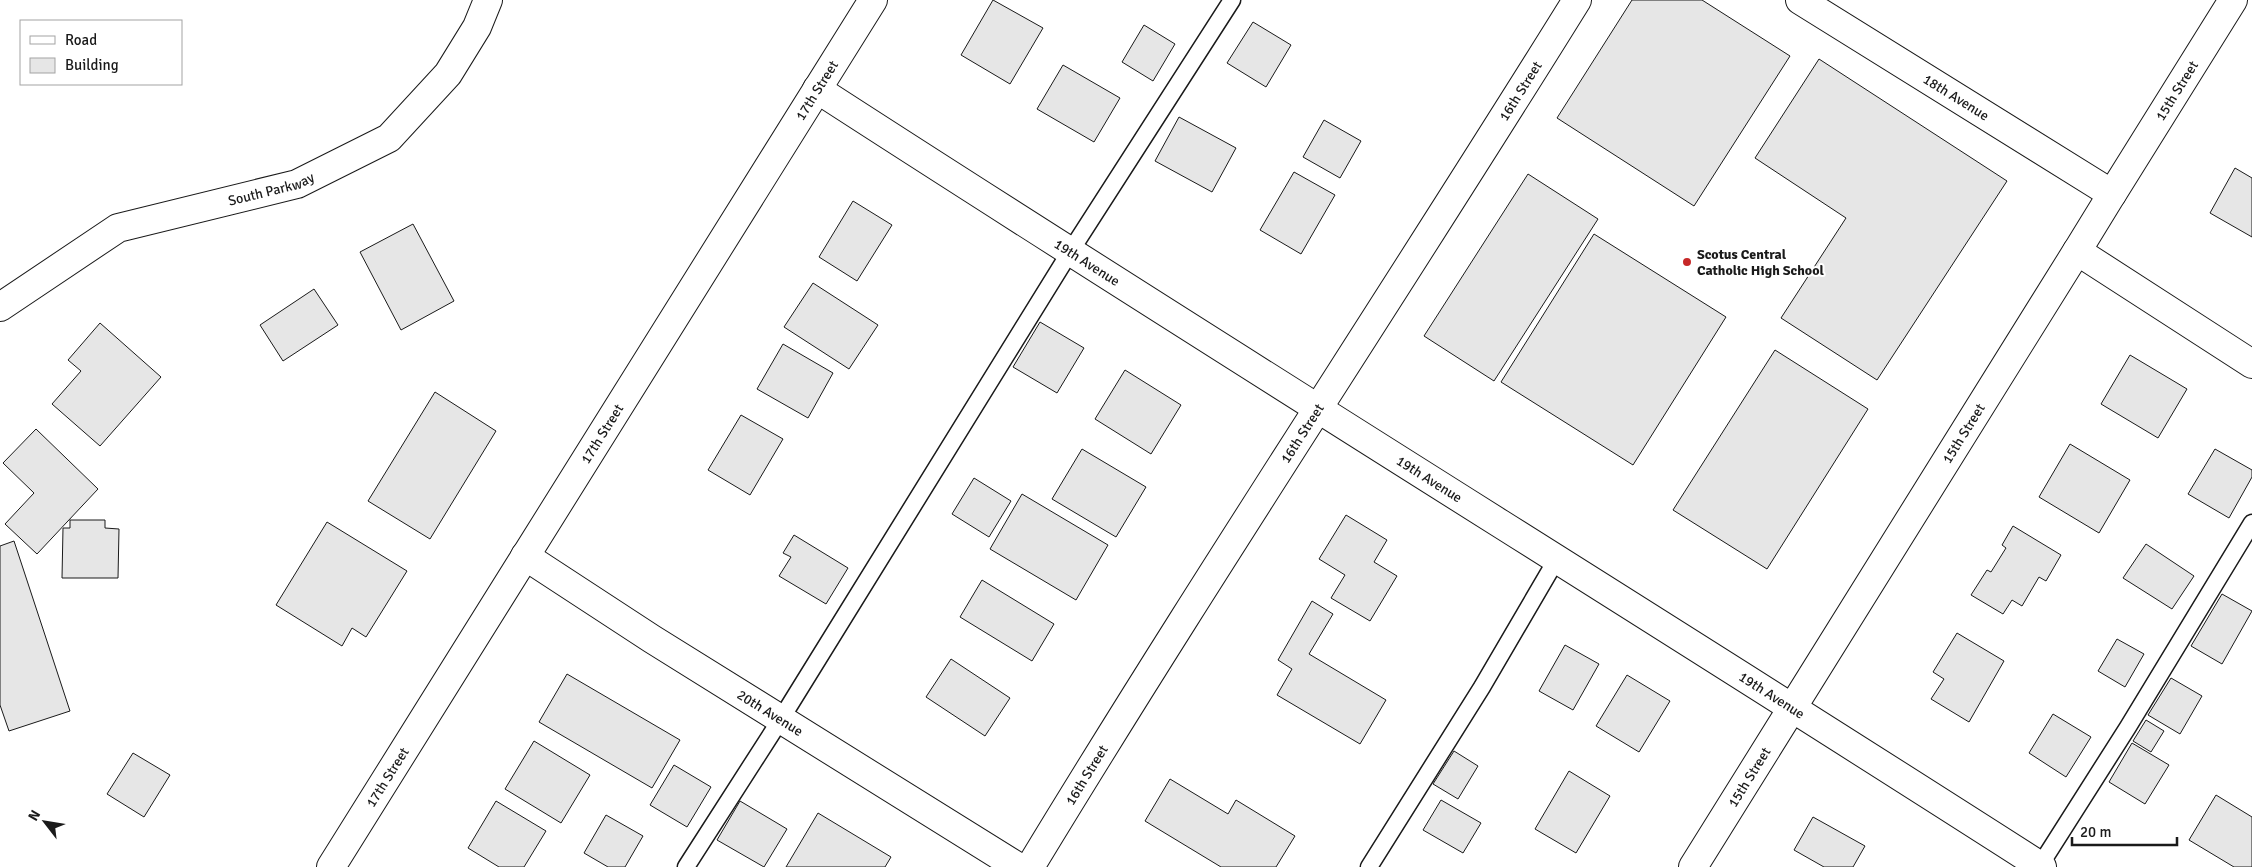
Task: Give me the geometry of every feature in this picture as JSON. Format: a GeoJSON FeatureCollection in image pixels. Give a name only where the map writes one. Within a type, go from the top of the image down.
{"type":"FeatureCollection","features":[{"type":"Feature","properties":{"kind":"street","name":"South Parkway"},"geometry":{"type":"LineString","coordinates":[[0,307],[118,228],[297,184],[388,138],[448,74],[477,27],[488,0]]}},
{"type":"Feature","properties":{"kind":"street","name":"17th Street"},"geometry":{"type":"LineString","coordinates":[[331,867],[873,0]]}},
{"type":"Feature","properties":{"kind":"street","name":"16th Street"},"geometry":{"type":"LineString","coordinates":[[1030,867],[1101,750],[1444,215],[1577,0]]}},
{"type":"Feature","properties":{"kind":"street","name":"18th Avenue"},"geometry":{"type":"LineString","coordinates":[[1800,0],[2112,194]]}},
{"type":"Feature","properties":{"kind":"street","name":"15th Street"},"geometry":{"type":"LineString","coordinates":[[1693,867],[2233,0]]}},
{"type":"Feature","properties":{"kind":"street","name":"19th Avenue"},"geometry":{"type":"LineString","coordinates":[[817,89],[1070,252],[1793,706],[2040,867]]}},
{"type":"Feature","properties":{"kind":"street"},"geometry":{"type":"LineString","coordinates":[[2077,251],[2252,364]]}},
{"type":"Feature","properties":{"kind":"street","name":"20th Avenue"},"geometry":{"type":"LineString","coordinates":[[525,556],[1018,867]]}},
{"type":"Feature","properties":{"kind":"lane"},"geometry":{"type":"LineString","coordinates":[[686,867],[781,719],[1070,252],[1232,0]]}},
{"type":"Feature","properties":{"kind":"lane"},"geometry":{"type":"LineString","coordinates":[[2040,867],[2252,523]]}},
{"type":"Feature","properties":{"kind":"lane"},"geometry":{"type":"LineString","coordinates":[[1369,867],[1482,688],[1558,557]]}},
{"type":"Feature","properties":{"kind":"building"},"geometry":{"type":"Polygon","coordinates":[[[993,0],[1043,28],[1010,84],[961,55],[993,0]]]}},
{"type":"Feature","properties":{"kind":"building"},"geometry":{"type":"Polygon","coordinates":[[[1632,0],[1702,0],[1790,56],[1694,206],[1557,118],[1632,0]]]}},
{"type":"Feature","properties":{"kind":"building"},"geometry":{"type":"Polygon","coordinates":[[[1253,22],[1291,45],[1266,87],[1227,63],[1253,22]]]}},
{"type":"Feature","properties":{"kind":"building"},"geometry":{"type":"Polygon","coordinates":[[[1144,25],[1175,44],[1153,81],[1122,62],[1144,25]]]}},
{"type":"Feature","properties":{"kind":"building"},"geometry":{"type":"Polygon","coordinates":[[[1819,59],[2007,181],[1877,380],[1781,318],[1846,218],[1755,158],[1819,59]]]}},
{"type":"Feature","properties":{"kind":"building"},"geometry":{"type":"Polygon","coordinates":[[[1063,65],[1120,98],[1094,142],[1037,109],[1063,65]]]}},
{"type":"Feature","properties":{"kind":"building"},"geometry":{"type":"Polygon","coordinates":[[[1179,117],[1236,148],[1212,192],[1155,161],[1179,117]]]}},
{"type":"Feature","properties":{"kind":"building"},"geometry":{"type":"Polygon","coordinates":[[[1324,120],[1361,141],[1340,178],[1303,157],[1324,120]]]}},
{"type":"Feature","properties":{"kind":"building"},"geometry":{"type":"Polygon","coordinates":[[[2235,168],[2252,178],[2252,237],[2210,213],[2235,168]]]}},
{"type":"Feature","properties":{"kind":"building"},"geometry":{"type":"Polygon","coordinates":[[[1294,172],[1335,195],[1301,254],[1260,230],[1294,172]]]}},
{"type":"Feature","properties":{"kind":"building"},"geometry":{"type":"Polygon","coordinates":[[[1528,174],[1598,219],[1494,381],[1424,336],[1528,174]]]}},
{"type":"Feature","properties":{"kind":"building"},"geometry":{"type":"Polygon","coordinates":[[[853,201],[892,225],[857,281],[819,257],[853,201]]]}},
{"type":"Feature","properties":{"kind":"building"},"geometry":{"type":"Polygon","coordinates":[[[413,224],[454,301],[401,330],[360,252],[413,224]]]}},
{"type":"Feature","properties":{"kind":"building"},"geometry":{"type":"Polygon","coordinates":[[[1594,234],[1726,317],[1633,465],[1501,382],[1594,234]]]}},
{"type":"Feature","properties":{"kind":"building"},"geometry":{"type":"Polygon","coordinates":[[[813,283],[878,325],[849,369],[784,327],[813,283]]]}},
{"type":"Feature","properties":{"kind":"building"},"geometry":{"type":"Polygon","coordinates":[[[314,289],[338,325],[283,361],[260,325],[314,289]]]}},
{"type":"Feature","properties":{"kind":"building"},"geometry":{"type":"Polygon","coordinates":[[[1040,322],[1084,348],[1057,393],[1013,367],[1040,322]]]}},
{"type":"Feature","properties":{"kind":"building"},"geometry":{"type":"Polygon","coordinates":[[[100,323],[161,377],[100,446],[52,404],[81,371],[68,360],[100,323]]]}},
{"type":"Feature","properties":{"kind":"building"},"geometry":{"type":"Polygon","coordinates":[[[783,344],[833,373],[808,418],[757,389],[783,344]]]}},
{"type":"Feature","properties":{"kind":"building"},"geometry":{"type":"Polygon","coordinates":[[[1775,350],[1868,409],[1767,569],[1673,510],[1775,350]]]}},
{"type":"Feature","properties":{"kind":"building"},"geometry":{"type":"Polygon","coordinates":[[[2130,355],[2187,389],[2158,438],[2101,404],[2130,355]]]}},
{"type":"Feature","properties":{"kind":"building"},"geometry":{"type":"Polygon","coordinates":[[[1125,370],[1181,405],[1151,454],[1095,419],[1125,370]]]}},
{"type":"Feature","properties":{"kind":"building"},"geometry":{"type":"Polygon","coordinates":[[[435,392],[496,431],[430,539],[368,501],[435,392]]]}},
{"type":"Feature","properties":{"kind":"building"},"geometry":{"type":"Polygon","coordinates":[[[741,415],[783,439],[750,495],[708,470],[741,415]]]}},
{"type":"Feature","properties":{"kind":"building"},"geometry":{"type":"Polygon","coordinates":[[[36,429],[98,489],[37,554],[5,524],[34,493],[3,463],[36,429]]]}},
{"type":"Feature","properties":{"kind":"building"},"geometry":{"type":"Polygon","coordinates":[[[2070,444],[2130,480],[2099,533],[2039,497],[2070,444]]]}},
{"type":"Feature","properties":{"kind":"building"},"geometry":{"type":"Polygon","coordinates":[[[1082,449],[1146,487],[1116,537],[1052,499],[1082,449]]]}},
{"type":"Feature","properties":{"kind":"building"},"geometry":{"type":"Polygon","coordinates":[[[2215,449],[2252,470],[2252,477],[2229,518],[2188,494],[2215,449]]]}},
{"type":"Feature","properties":{"kind":"building"},"geometry":{"type":"Polygon","coordinates":[[[974,478],[1011,501],[989,537],[952,514],[974,478]]]}},
{"type":"Feature","properties":{"kind":"building"},"geometry":{"type":"Polygon","coordinates":[[[1022,494],[1108,545],[1076,600],[990,549],[1022,494]]]}},
{"type":"Feature","properties":{"kind":"building"},"geometry":{"type":"Polygon","coordinates":[[[1346,515],[1387,540],[1374,562],[1397,576],[1370,621],[1331,598],[1345,575],[1319,559],[1346,515]]]}},
{"type":"Feature","properties":{"kind":"building"},"geometry":{"type":"Polygon","coordinates":[[[70,520],[105,520],[105,528],[119,529],[118,578],[62,578],[63,528],[70,528],[70,520]]]}},
{"type":"Feature","properties":{"kind":"building"},"geometry":{"type":"Polygon","coordinates":[[[327,522],[407,571],[366,637],[352,628],[342,646],[276,605],[327,522]]]}},
{"type":"Feature","properties":{"kind":"building"},"geometry":{"type":"Polygon","coordinates":[[[2013,526],[2061,555],[2046,581],[2039,577],[2022,606],[2012,600],[2003,614],[1971,595],[1987,570],[1991,572],[2006,548],[2002,545],[2013,526]]]}},
{"type":"Feature","properties":{"kind":"building"},"geometry":{"type":"Polygon","coordinates":[[[794,535],[848,568],[826,604],[779,576],[791,557],[783,553],[794,535]]]}},
{"type":"Feature","properties":{"kind":"building"},"geometry":{"type":"Polygon","coordinates":[[[14,541],[70,711],[9,731],[0,705],[0,546],[14,541]]]}},
{"type":"Feature","properties":{"kind":"building"},"geometry":{"type":"Polygon","coordinates":[[[2146,544],[2194,576],[2172,609],[2123,578],[2146,544]]]}},
{"type":"Feature","properties":{"kind":"building"},"geometry":{"type":"Polygon","coordinates":[[[982,580],[1054,624],[1032,661],[960,617],[982,580]]]}},
{"type":"Feature","properties":{"kind":"building"},"geometry":{"type":"Polygon","coordinates":[[[2222,594],[2252,611],[2222,664],[2191,646],[2222,594]]]}},
{"type":"Feature","properties":{"kind":"building"},"geometry":{"type":"Polygon","coordinates":[[[1312,601],[1333,614],[1309,654],[1386,700],[1360,744],[1277,695],[1292,669],[1278,660],[1312,601]]]}},
{"type":"Feature","properties":{"kind":"building"},"geometry":{"type":"Polygon","coordinates":[[[1957,633],[2004,661],[1969,722],[1931,699],[1944,679],[1933,672],[1957,633]]]}},
{"type":"Feature","properties":{"kind":"building"},"geometry":{"type":"Polygon","coordinates":[[[2117,639],[2144,654],[2125,687],[2098,671],[2117,639]]]}},
{"type":"Feature","properties":{"kind":"building"},"geometry":{"type":"Polygon","coordinates":[[[1565,645],[1599,664],[1573,710],[1539,691],[1565,645]]]}},
{"type":"Feature","properties":{"kind":"building"},"geometry":{"type":"Polygon","coordinates":[[[951,659],[1010,698],[985,736],[926,697],[951,659]]]}},
{"type":"Feature","properties":{"kind":"building"},"geometry":{"type":"Polygon","coordinates":[[[567,674],[680,740],[652,788],[539,722],[567,674]]]}},
{"type":"Feature","properties":{"kind":"building"},"geometry":{"type":"Polygon","coordinates":[[[1627,675],[1670,701],[1639,752],[1596,726],[1627,675]]]}},
{"type":"Feature","properties":{"kind":"building"},"geometry":{"type":"Polygon","coordinates":[[[2171,678],[2202,696],[2180,734],[2148,715],[2171,678]]]}},
{"type":"Feature","properties":{"kind":"building"},"geometry":{"type":"Polygon","coordinates":[[[2053,714],[2091,737],[2066,777],[2029,753],[2053,714]]]}},
{"type":"Feature","properties":{"kind":"building"},"geometry":{"type":"Polygon","coordinates":[[[2146,720],[2164,731],[2151,752],[2133,741],[2146,720]]]}},
{"type":"Feature","properties":{"kind":"building"},"geometry":{"type":"Polygon","coordinates":[[[534,741],[590,775],[561,823],[505,789],[534,741]]]}},
{"type":"Feature","properties":{"kind":"building"},"geometry":{"type":"Polygon","coordinates":[[[2132,743],[2169,765],[2145,804],[2109,782],[2132,743]]]}},
{"type":"Feature","properties":{"kind":"building"},"geometry":{"type":"Polygon","coordinates":[[[1454,751],[1478,766],[1458,799],[1433,784],[1454,751]]]}},
{"type":"Feature","properties":{"kind":"building"},"geometry":{"type":"Polygon","coordinates":[[[133,753],[170,775],[144,817],[107,794],[133,753]]]}},
{"type":"Feature","properties":{"kind":"building"},"geometry":{"type":"Polygon","coordinates":[[[674,765],[711,787],[687,827],[650,805],[674,765]]]}},
{"type":"Feature","properties":{"kind":"building"},"geometry":{"type":"Polygon","coordinates":[[[1569,771],[1610,796],[1576,853],[1535,829],[1569,771]]]}},
{"type":"Feature","properties":{"kind":"building"},"geometry":{"type":"Polygon","coordinates":[[[1170,779],[1228,814],[1236,800],[1295,836],[1276,867],[1221,867],[1145,821],[1170,779]]]}},
{"type":"Feature","properties":{"kind":"building"},"geometry":{"type":"Polygon","coordinates":[[[2216,795],[2252,817],[2252,867],[2234,867],[2189,840],[2216,795]]]}},
{"type":"Feature","properties":{"kind":"building"},"geometry":{"type":"Polygon","coordinates":[[[1441,800],[1481,823],[1463,853],[1423,830],[1441,800]]]}},
{"type":"Feature","properties":{"kind":"building"},"geometry":{"type":"Polygon","coordinates":[[[496,801],[546,831],[524,867],[499,867],[468,848],[496,801]]]}},
{"type":"Feature","properties":{"kind":"building"},"geometry":{"type":"Polygon","coordinates":[[[740,801],[787,829],[764,867],[717,840],[740,801]]]}},
{"type":"Feature","properties":{"kind":"building"},"geometry":{"type":"Polygon","coordinates":[[[818,813],[891,857],[885,867],[786,867],[818,813]]]}},
{"type":"Feature","properties":{"kind":"building"},"geometry":{"type":"Polygon","coordinates":[[[606,815],[643,836],[625,867],[608,867],[584,853],[606,815]]]}},
{"type":"Feature","properties":{"kind":"building"},"geometry":{"type":"Polygon","coordinates":[[[1813,817],[1865,846],[1853,867],[1824,867],[1794,850],[1813,817]]]}},
{"type":"Feature","properties":{"kind":"place","name":"Scotus Central Catholic High School"},"geometry":{"type":"Point","coordinates":[1687,262]}}]}
